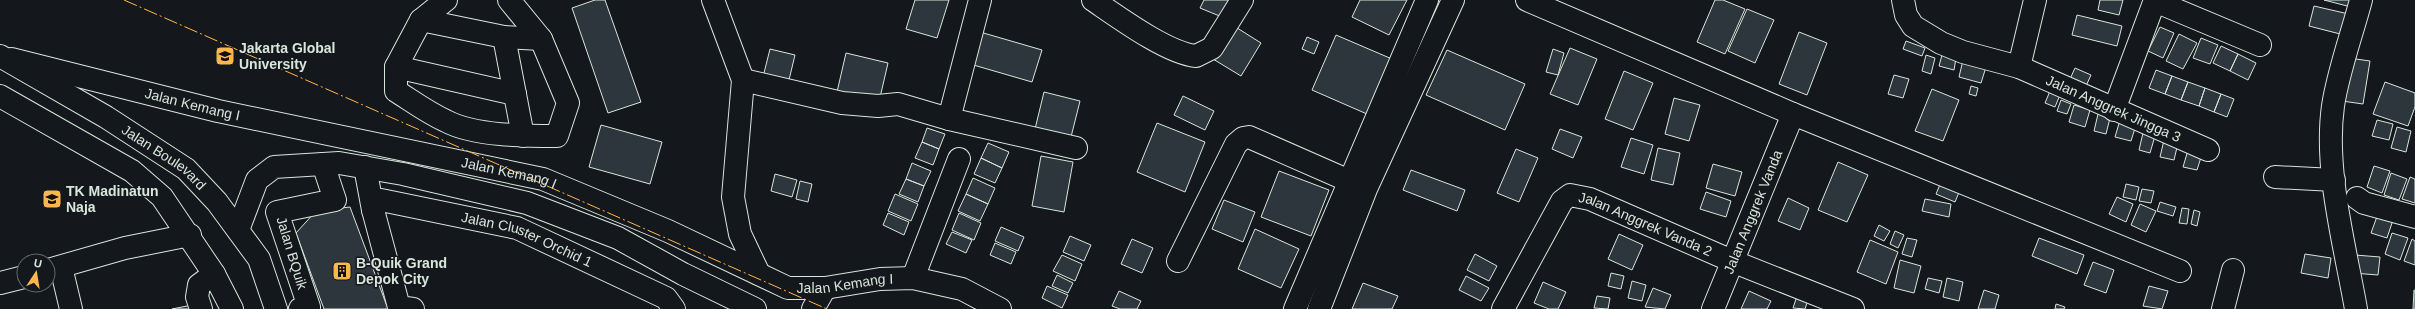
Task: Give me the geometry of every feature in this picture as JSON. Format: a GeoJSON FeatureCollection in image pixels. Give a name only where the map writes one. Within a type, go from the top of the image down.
{"type":"FeatureCollection","features":[{"type":"Feature","properties":{"kind":"street"},"geometry":{"type":"LineString","coordinates":[[446,0],[421,20],[396,67],[396,91],[447,122],[477,130],[523,136],[557,136],[568,103],[542,39],[509,0]]}},
{"type":"Feature","properties":{"kind":"street"},"geometry":{"type":"LineString","coordinates":[[713,0],[743,80],[733,198],[740,234],[750,270]]}},
{"type":"Feature","properties":{"kind":"street"},"geometry":{"type":"LineString","coordinates":[[949,119],[980,0]]}},
{"type":"Feature","properties":{"kind":"street"},"geometry":{"type":"LineString","coordinates":[[1092,0],[1139,30],[1180,52],[1196,56],[1212,48],[1242,0]]}},
{"type":"Feature","properties":{"kind":"street"},"geometry":{"type":"LineString","coordinates":[[1319,309],[1358,185],[1427,0]]}},
{"type":"Feature","properties":{"kind":"street"},"geometry":{"type":"LineString","coordinates":[[1295,309],[1453,0]]}},
{"type":"Feature","properties":{"kind":"street"},"geometry":{"type":"LineString","coordinates":[[1527,0],[1793,114],[2180,271]]}},
{"type":"Feature","properties":{"kind":"street","name":"Jalan Anggrek Jingga 3"},"geometry":{"type":"LineString","coordinates":[[1903,0],[1906,14],[1913,26],[1941,43],[1963,52],[2019,67],[2208,150]]}},
{"type":"Feature","properties":{"kind":"street"},"geometry":{"type":"LineString","coordinates":[[2019,67],[2034,0]]}},
{"type":"Feature","properties":{"kind":"street"},"geometry":{"type":"LineString","coordinates":[[2356,309],[2334,180],[2331,137],[2333,106],[2361,0]]}},
{"type":"Feature","properties":{"kind":"street"},"geometry":{"type":"LineString","coordinates":[[2114,110],[2155,1],[2260,45]]}},
{"type":"Feature","properties":{"kind":"street"},"geometry":{"type":"LineString","coordinates":[[421,20],[504,37],[542,39]]}},
{"type":"Feature","properties":{"kind":"street"},"geometry":{"type":"LineString","coordinates":[[504,37],[523,136]]}},
{"type":"Feature","properties":{"kind":"street","name":"Jalan Kemang I"},"geometry":{"type":"LineString","coordinates":[[0,56],[218,111],[543,179],[668,231],[788,288],[825,288],[880,279],[913,278],[962,289],[1000,309]]}},
{"type":"Feature","properties":{"kind":"street","name":"Jalan Boulevard"},"geometry":{"type":"LineString","coordinates":[[0,56],[106,117],[186,169],[217,202],[259,259],[276,309]]}},
{"type":"Feature","properties":{"kind":"street"},"geometry":{"type":"LineString","coordinates":[[396,67],[515,94]]}},
{"type":"Feature","properties":{"kind":"street"},"geometry":{"type":"LineString","coordinates":[[743,80],[842,103],[878,106],[898,104],[949,119],[1076,148]]}},
{"type":"Feature","properties":{"kind":"street","name":"Jalan Boulevard"},"geometry":{"type":"LineString","coordinates":[[0,96],[132,171],[162,197],[190,235],[214,274],[232,309]]}},
{"type":"Feature","properties":{"kind":"street","name":"Jalan Anggrek Vanda"},"geometry":{"type":"LineString","coordinates":[[1713,309],[1793,114]]}},
{"type":"Feature","properties":{"kind":"street"},"geometry":{"type":"LineString","coordinates":[[473,191],[476,165],[477,130]]}},
{"type":"Feature","properties":{"kind":"street"},"geometry":{"type":"LineString","coordinates":[[1178,261],[1236,144],[1243,138],[1249,136],[1358,185]]}},
{"type":"Feature","properties":{"kind":"street"},"geometry":{"type":"LineString","coordinates":[[913,278],[959,159]]}},
{"type":"Feature","properties":{"kind":"street","name":"Jalan Kemang I"},"geometry":{"type":"LineString","coordinates":[[238,230],[257,180],[274,167],[339,163],[366,167],[527,203],[618,238],[683,274],[747,305]]}},
{"type":"Feature","properties":{"kind":"street","name":"Jalan BQuik"},"geometry":{"type":"LineString","coordinates":[[300,309],[309,307],[278,212],[335,200],[323,164]]}},
{"type":"Feature","properties":{"kind":"street"},"geometry":{"type":"LineString","coordinates":[[366,167],[373,210],[399,307],[413,309]]}},
{"type":"Feature","properties":{"kind":"street"},"geometry":{"type":"LineString","coordinates":[[2275,177],[2334,180]]}},
{"type":"Feature","properties":{"kind":"street","name":"Jalan Anggrek Vanda 2"},"geometry":{"type":"LineString","coordinates":[[1503,309],[1562,201],[1570,195],[1590,199],[1732,261],[1853,309]]}},
{"type":"Feature","properties":{"kind":"street"},"geometry":{"type":"LineString","coordinates":[[2357,198],[2364,203],[2415,217]]}},
{"type":"Feature","properties":{"kind":"street","name":"Jalan Cluster Orchid 1"},"geometry":{"type":"LineString","coordinates":[[373,210],[380,200],[517,228],[666,298],[674,309]]}},
{"type":"Feature","properties":{"kind":"street"},"geometry":{"type":"LineString","coordinates":[[656,259],[668,231]]}},
{"type":"Feature","properties":{"kind":"street"},"geometry":{"type":"LineString","coordinates":[[56,268],[125,248],[190,235]]}},
{"type":"Feature","properties":{"kind":"street"},"geometry":{"type":"LineString","coordinates":[[2223,309],[2234,270]]}},
{"type":"Feature","properties":{"kind":"street"},"geometry":{"type":"LineString","coordinates":[[56,271],[71,309]]}},
{"type":"Feature","properties":{"kind":"street"},"geometry":{"type":"LineString","coordinates":[[201,309],[197,297],[199,285],[214,274]]}},
{"type":"Feature","properties":{"kind":"street"},"geometry":{"type":"LineString","coordinates":[[0,283],[16,279]]}},
{"type":"Feature","properties":{"kind":"street"},"geometry":{"type":"LineString","coordinates":[[813,309],[825,288]]}},
{"type":"Feature","properties":{"kind":"building"},"geometry":{"type":"Polygon","coordinates":[[[595,0],[605,0],[641,102],[608,113],[572,8],[595,0]]]}},
{"type":"Feature","properties":{"kind":"building"},"geometry":{"type":"Polygon","coordinates":[[[915,0],[949,0],[937,38],[906,29],[915,0]]]}},
{"type":"Feature","properties":{"kind":"building"},"geometry":{"type":"Polygon","coordinates":[[[1204,0],[1229,0],[1222,17],[1200,8],[1204,0]]]}},
{"type":"Feature","properties":{"kind":"building"},"geometry":{"type":"Polygon","coordinates":[[[1360,0],[1407,0],[1389,35],[1352,17],[1360,0]]]}},
{"type":"Feature","properties":{"kind":"building"},"geometry":{"type":"Polygon","coordinates":[[[1715,0],[1723,0],[1745,9],[1725,54],[1697,42],[1715,0]]]}},
{"type":"Feature","properties":{"kind":"building"},"geometry":{"type":"Polygon","coordinates":[[[2100,0],[2123,0],[2119,15],[2098,10],[2100,0]]]}},
{"type":"Feature","properties":{"kind":"building"},"geometry":{"type":"Polygon","coordinates":[[[2324,0],[2357,0],[2355,8],[2324,0]]]}},
{"type":"Feature","properties":{"kind":"building"},"geometry":{"type":"Polygon","coordinates":[[[2314,6],[2353,15],[2348,36],[2309,26],[2314,6]]]}},
{"type":"Feature","properties":{"kind":"building"},"geometry":{"type":"Polygon","coordinates":[[[1747,9],[1774,20],[1755,63],[1728,51],[1747,9]]]}},
{"type":"Feature","properties":{"kind":"building"},"geometry":{"type":"Polygon","coordinates":[[[2077,15],[2122,26],[2117,46],[2072,35],[2077,15]]]}},
{"type":"Feature","properties":{"kind":"building"},"geometry":{"type":"Polygon","coordinates":[[[1234,26],[1261,43],[1241,76],[1213,59],[1234,26]]]}},
{"type":"Feature","properties":{"kind":"building"},"geometry":{"type":"Polygon","coordinates":[[[2160,27],[2174,33],[2163,58],[2148,51],[2160,27]]]}},
{"type":"Feature","properties":{"kind":"building"},"geometry":{"type":"Polygon","coordinates":[[[980,32],[1042,50],[1032,82],[970,64],[980,32]]]}},
{"type":"Feature","properties":{"kind":"building"},"geometry":{"type":"Polygon","coordinates":[[[1799,32],[1827,43],[1807,95],[1779,84],[1799,32]]]}},
{"type":"Feature","properties":{"kind":"building"},"geometry":{"type":"Polygon","coordinates":[[[2179,34],[2197,43],[2183,69],[2166,61],[2179,34]]]}},
{"type":"Feature","properties":{"kind":"building"},"geometry":{"type":"Polygon","coordinates":[[[1336,35],[1392,59],[1367,114],[1312,90],[1336,35]]]}},
{"type":"Feature","properties":{"kind":"building"},"geometry":{"type":"Polygon","coordinates":[[[1307,37],[1319,42],[1314,54],[1302,49],[1307,37]]]}},
{"type":"Feature","properties":{"kind":"building"},"geometry":{"type":"Polygon","coordinates":[[[2201,38],[2218,45],[2210,64],[2193,58],[2201,38]]]}},
{"type":"Feature","properties":{"kind":"building"},"geometry":{"type":"Polygon","coordinates":[[[1906,41],[1925,48],[1922,56],[1903,49],[1906,41]]]}},
{"type":"Feature","properties":{"kind":"building"},"geometry":{"type":"Polygon","coordinates":[[[2221,46],[2238,54],[2230,71],[2213,63],[2221,46]]]}},
{"type":"Feature","properties":{"kind":"building"},"geometry":{"type":"Polygon","coordinates":[[[1570,48],[1597,59],[1578,105],[1550,94],[1570,48]]]}},
{"type":"Feature","properties":{"kind":"building"},"geometry":{"type":"Polygon","coordinates":[[[770,49],[795,55],[788,84],[763,77],[770,49]]]}},
{"type":"Feature","properties":{"kind":"building"},"geometry":{"type":"Polygon","coordinates":[[[1553,49],[1564,53],[1558,75],[1546,72],[1553,49]]]}},
{"type":"Feature","properties":{"kind":"building"},"geometry":{"type":"Polygon","coordinates":[[[1447,50],[1525,84],[1505,130],[1426,95],[1447,50]]]}},
{"type":"Feature","properties":{"kind":"building"},"geometry":{"type":"Polygon","coordinates":[[[846,53],[888,63],[879,102],[837,92],[846,53]]]}},
{"type":"Feature","properties":{"kind":"building"},"geometry":{"type":"Polygon","coordinates":[[[2238,54],[2256,63],[2248,80],[2230,71],[2238,54]]]}},
{"type":"Feature","properties":{"kind":"building"},"geometry":{"type":"Polygon","coordinates":[[[1926,55],[1935,58],[1931,74],[1922,71],[1926,55]]]}},
{"type":"Feature","properties":{"kind":"building"},"geometry":{"type":"Polygon","coordinates":[[[1942,55],[1956,58],[1954,70],[1939,66],[1942,55]]]}},
{"type":"Feature","properties":{"kind":"building"},"geometry":{"type":"Polygon","coordinates":[[[2349,58],[2370,61],[2363,104],[2342,101],[2349,58]]]}},
{"type":"Feature","properties":{"kind":"building"},"geometry":{"type":"Polygon","coordinates":[[[1963,60],[1986,67],[1981,83],[1959,77],[1963,60]]]}},
{"type":"Feature","properties":{"kind":"building"},"geometry":{"type":"Polygon","coordinates":[[[2075,68],[2091,75],[2086,86],[2070,79],[2075,68]]]}},
{"type":"Feature","properties":{"kind":"building"},"geometry":{"type":"Polygon","coordinates":[[[2156,70],[2172,76],[2165,94],[2149,88],[2156,70]]]}},
{"type":"Feature","properties":{"kind":"building"},"geometry":{"type":"Polygon","coordinates":[[[1624,71],[1653,83],[1633,130],[1605,119],[1624,71]]]}},
{"type":"Feature","properties":{"kind":"building"},"geometry":{"type":"Polygon","coordinates":[[[1894,75],[1909,79],[1903,98],[1888,94],[1894,75]]]}},
{"type":"Feature","properties":{"kind":"building"},"geometry":{"type":"Polygon","coordinates":[[[2172,76],[2188,82],[2181,100],[2165,94],[2172,76]]]}},
{"type":"Feature","properties":{"kind":"building"},"geometry":{"type":"Polygon","coordinates":[[[2188,82],[2205,88],[2199,106],[2181,100],[2188,82]]]}},
{"type":"Feature","properties":{"kind":"building"},"geometry":{"type":"Polygon","coordinates":[[[2385,82],[2415,93],[2415,107],[2408,126],[2373,114],[2385,82]]]}},
{"type":"Feature","properties":{"kind":"building"},"geometry":{"type":"Polygon","coordinates":[[[1971,86],[1978,88],[1976,96],[1969,94],[1971,86]]]}},
{"type":"Feature","properties":{"kind":"building"},"geometry":{"type":"Polygon","coordinates":[[[2205,88],[2221,94],[2214,112],[2199,106],[2205,88]]]}},
{"type":"Feature","properties":{"kind":"building"},"geometry":{"type":"Polygon","coordinates":[[[1932,89],[1959,100],[1943,141],[1915,131],[1932,89]]]}},
{"type":"Feature","properties":{"kind":"building"},"geometry":{"type":"Polygon","coordinates":[[[2050,91],[2060,95],[2055,107],[2045,103],[2050,91]]]}},
{"type":"Feature","properties":{"kind":"building"},"geometry":{"type":"Polygon","coordinates":[[[1044,92],[1080,101],[1071,137],[1035,129],[1044,92]]]}},
{"type":"Feature","properties":{"kind":"building"},"geometry":{"type":"Polygon","coordinates":[[[2221,94],[2234,99],[2227,117],[2214,112],[2221,94]]]}},
{"type":"Feature","properties":{"kind":"building"},"geometry":{"type":"Polygon","coordinates":[[[1183,96],[1214,111],[1205,130],[1174,115],[1183,96]]]}},
{"type":"Feature","properties":{"kind":"building"},"geometry":{"type":"Polygon","coordinates":[[[1674,98],[1700,105],[1689,141],[1665,134],[1674,98]]]}},
{"type":"Feature","properties":{"kind":"building"},"geometry":{"type":"Polygon","coordinates":[[[2061,100],[2071,104],[2067,114],[2057,111],[2061,100]]]}},
{"type":"Feature","properties":{"kind":"building"},"geometry":{"type":"Polygon","coordinates":[[[2074,105],[2090,110],[2085,127],[2069,122],[2074,105]]]}},
{"type":"Feature","properties":{"kind":"building"},"geometry":{"type":"Polygon","coordinates":[[[2098,114],[2110,118],[2106,134],[2094,131],[2098,114]]]}},
{"type":"Feature","properties":{"kind":"building"},"geometry":{"type":"Polygon","coordinates":[[[2120,120],[2136,125],[2131,141],[2115,137],[2120,120]]]}},
{"type":"Feature","properties":{"kind":"building"},"geometry":{"type":"Polygon","coordinates":[[[2377,120],[2393,124],[2389,140],[2372,136],[2377,120]]]}},
{"type":"Feature","properties":{"kind":"building"},"geometry":{"type":"Polygon","coordinates":[[[1157,123],[1205,142],[1185,192],[1137,172],[1157,123]]]}},
{"type":"Feature","properties":{"kind":"building"},"geometry":{"type":"Polygon","coordinates":[[[601,125],[662,142],[650,184],[589,167],[601,125]]]}},
{"type":"Feature","properties":{"kind":"building"},"geometry":{"type":"Polygon","coordinates":[[[2397,127],[2411,131],[2406,152],[2391,148],[2397,127]]]}},
{"type":"Feature","properties":{"kind":"building"},"geometry":{"type":"Polygon","coordinates":[[[927,128],[945,134],[939,149],[922,142],[927,128]]]}},
{"type":"Feature","properties":{"kind":"building"},"geometry":{"type":"Polygon","coordinates":[[[1560,129],[1582,137],[1573,158],[1552,149],[1560,129]]]}},
{"type":"Feature","properties":{"kind":"building"},"geometry":{"type":"Polygon","coordinates":[[[2143,133],[2155,136],[2150,153],[2139,150],[2143,133]]]}},
{"type":"Feature","properties":{"kind":"building"},"geometry":{"type":"Polygon","coordinates":[[[1631,138],[1653,145],[1644,174],[1621,167],[1631,138]]]}},
{"type":"Feature","properties":{"kind":"building"},"geometry":{"type":"Polygon","coordinates":[[[2164,140],[2178,143],[2174,160],[2160,157],[2164,140]]]}},
{"type":"Feature","properties":{"kind":"building"},"geometry":{"type":"Polygon","coordinates":[[[922,142],[939,149],[933,165],[915,158],[922,142]]]}},
{"type":"Feature","properties":{"kind":"building"},"geometry":{"type":"Polygon","coordinates":[[[988,143],[1009,152],[1002,168],[981,158],[988,143]]]}},
{"type":"Feature","properties":{"kind":"building"},"geometry":{"type":"Polygon","coordinates":[[[1658,148],[1680,153],[1673,185],[1651,180],[1658,148]]]}},
{"type":"Feature","properties":{"kind":"building"},"geometry":{"type":"Polygon","coordinates":[[[1516,149],[1538,158],[1519,202],[1497,193],[1516,149]]]}},
{"type":"Feature","properties":{"kind":"building"},"geometry":{"type":"Polygon","coordinates":[[[2188,150],[2202,154],[2197,170],[2183,167],[2188,150]]]}},
{"type":"Feature","properties":{"kind":"building"},"geometry":{"type":"Polygon","coordinates":[[[1041,156],[1073,162],[1064,212],[1032,206],[1041,156]]]}},
{"type":"Feature","properties":{"kind":"building"},"geometry":{"type":"Polygon","coordinates":[[[981,158],[1002,168],[995,183],[974,174],[981,158]]]}},
{"type":"Feature","properties":{"kind":"building"},"geometry":{"type":"Polygon","coordinates":[[[1838,162],[1868,175],[1847,222],[1818,210],[1838,162]]]}},
{"type":"Feature","properties":{"kind":"building"},"geometry":{"type":"Polygon","coordinates":[[[912,163],[931,171],[924,186],[906,179],[912,163]]]}},
{"type":"Feature","properties":{"kind":"building"},"geometry":{"type":"Polygon","coordinates":[[[1713,164],[1742,172],[1735,196],[1706,188],[1713,164]]]}},
{"type":"Feature","properties":{"kind":"building"},"geometry":{"type":"Polygon","coordinates":[[[2374,166],[2390,171],[2382,193],[2367,187],[2374,166]]]}},
{"type":"Feature","properties":{"kind":"building"},"geometry":{"type":"Polygon","coordinates":[[[1411,170],[1465,190],[1457,211],[1403,190],[1411,170]]]}},
{"type":"Feature","properties":{"kind":"building"},"geometry":{"type":"Polygon","coordinates":[[[1279,171],[1329,190],[1311,236],[1261,217],[1279,171]]]}},
{"type":"Feature","properties":{"kind":"building"},"geometry":{"type":"Polygon","coordinates":[[[2391,173],[2407,179],[2399,200],[2384,195],[2391,173]]]}},
{"type":"Feature","properties":{"kind":"building"},"geometry":{"type":"Polygon","coordinates":[[[775,174],[797,180],[792,197],[771,191],[775,174]]]}},
{"type":"Feature","properties":{"kind":"building"},"geometry":{"type":"Polygon","coordinates":[[[2410,177],[2415,179],[2415,203],[2402,199],[2410,177]]]}},
{"type":"Feature","properties":{"kind":"building"},"geometry":{"type":"Polygon","coordinates":[[[973,178],[995,188],[988,204],[966,194],[973,178]]]}},
{"type":"Feature","properties":{"kind":"building"},"geometry":{"type":"Polygon","coordinates":[[[906,179],[924,186],[918,202],[899,194],[906,179]]]}},
{"type":"Feature","properties":{"kind":"building"},"geometry":{"type":"Polygon","coordinates":[[[800,181],[812,184],[808,202],[796,199],[800,181]]]}},
{"type":"Feature","properties":{"kind":"building"},"geometry":{"type":"Polygon","coordinates":[[[1941,182],[1960,190],[1955,202],[1936,194],[1941,182]]]}},
{"type":"Feature","properties":{"kind":"building"},"geometry":{"type":"Polygon","coordinates":[[[2126,184],[2139,187],[2136,200],[2123,197],[2126,184]]]}},
{"type":"Feature","properties":{"kind":"building"},"geometry":{"type":"Polygon","coordinates":[[[2142,189],[2154,191],[2151,203],[2139,201],[2142,189]]]}},
{"type":"Feature","properties":{"kind":"building"},"geometry":{"type":"Polygon","coordinates":[[[1706,192],[1731,201],[1726,217],[1700,209],[1706,192]]]}},
{"type":"Feature","properties":{"kind":"building"},"geometry":{"type":"Polygon","coordinates":[[[895,194],[918,204],[911,221],[888,211],[895,194]]]}},
{"type":"Feature","properties":{"kind":"building"},"geometry":{"type":"Polygon","coordinates":[[[966,194],[988,204],[980,221],[958,211],[966,194]]]}},
{"type":"Feature","properties":{"kind":"building"},"geometry":{"type":"Polygon","coordinates":[[[2117,197],[2133,204],[2126,222],[2109,214],[2117,197]]]}},
{"type":"Feature","properties":{"kind":"building"},"geometry":{"type":"Polygon","coordinates":[[[1788,198],[1809,208],[1800,230],[1778,221],[1788,198]]]}},
{"type":"Feature","properties":{"kind":"building"},"geometry":{"type":"Polygon","coordinates":[[[1925,199],[1951,204],[1949,217],[1922,211],[1925,199]]]}},
{"type":"Feature","properties":{"kind":"building"},"geometry":{"type":"Polygon","coordinates":[[[1224,200],[1255,212],[1243,242],[1212,229],[1224,200]]]}},
{"type":"Feature","properties":{"kind":"building"},"geometry":{"type":"Polygon","coordinates":[[[2160,202],[2176,207],[2173,216],[2157,211],[2160,202]]]}},
{"type":"Feature","properties":{"kind":"building"},"geometry":{"type":"Polygon","coordinates":[[[2140,204],[2156,211],[2146,232],[2131,225],[2140,204]]]}},
{"type":"Feature","properties":{"kind":"building","name":"B-Quik Grand Depok City"},"geometry":{"type":"Polygon","coordinates":[[[350,207],[388,309],[324,309],[296,233],[316,211],[350,207]]]}},
{"type":"Feature","properties":{"kind":"building"},"geometry":{"type":"Polygon","coordinates":[[[2182,208],[2189,209],[2187,224],[2179,223],[2182,208]]]}},
{"type":"Feature","properties":{"kind":"building"},"geometry":{"type":"Polygon","coordinates":[[[2194,210],[2200,212],[2197,226],[2191,224],[2194,210]]]}},
{"type":"Feature","properties":{"kind":"building"},"geometry":{"type":"Polygon","coordinates":[[[2379,211],[2394,217],[2387,238],[2371,233],[2379,211]]]}},
{"type":"Feature","properties":{"kind":"building"},"geometry":{"type":"Polygon","coordinates":[[[888,213],[909,222],[904,235],[883,225],[888,213]]]}},
{"type":"Feature","properties":{"kind":"building"},"geometry":{"type":"Polygon","coordinates":[[[959,213],[981,223],[974,240],[952,230],[959,213]]]}},
{"type":"Feature","properties":{"kind":"building"},"geometry":{"type":"Polygon","coordinates":[[[1879,225],[1890,231],[1884,241],[1874,236],[1879,225]]]}},
{"type":"Feature","properties":{"kind":"building"},"geometry":{"type":"Polygon","coordinates":[[[1001,227],[1024,237],[1018,251],[995,241],[1001,227]]]}},
{"type":"Feature","properties":{"kind":"building"},"geometry":{"type":"Polygon","coordinates":[[[1255,229],[1299,249],[1281,288],[1238,269],[1255,229]]]}},
{"type":"Feature","properties":{"kind":"building"},"geometry":{"type":"Polygon","coordinates":[[[1895,231],[1904,235],[1898,248],[1890,244],[1895,231]]]}},
{"type":"Feature","properties":{"kind":"building"},"geometry":{"type":"Polygon","coordinates":[[[952,232],[972,240],[966,253],[946,244],[952,232]]]}},
{"type":"Feature","properties":{"kind":"building"},"geometry":{"type":"Polygon","coordinates":[[[2392,233],[2408,238],[2400,260],[2385,254],[2392,233]]]}},
{"type":"Feature","properties":{"kind":"building"},"geometry":{"type":"Polygon","coordinates":[[[1619,234],[1643,245],[1632,270],[1608,259],[1619,234]]]}},
{"type":"Feature","properties":{"kind":"building"},"geometry":{"type":"Polygon","coordinates":[[[1070,236],[1091,245],[1084,261],[1063,252],[1070,236]]]}},
{"type":"Feature","properties":{"kind":"building"},"geometry":{"type":"Polygon","coordinates":[[[1907,238],[1917,240],[1912,257],[1902,254],[1907,238]]]}},
{"type":"Feature","properties":{"kind":"building"},"geometry":{"type":"Polygon","coordinates":[[[2039,238],[2084,255],[2077,274],[2032,256],[2039,238]]]}},
{"type":"Feature","properties":{"kind":"building"},"geometry":{"type":"Polygon","coordinates":[[[1132,239],[1153,248],[1142,273],[1121,264],[1132,239]]]}},
{"type":"Feature","properties":{"kind":"building"},"geometry":{"type":"Polygon","coordinates":[[[2412,239],[2415,241],[2415,265],[2404,261],[2412,239]]]}},
{"type":"Feature","properties":{"kind":"building"},"geometry":{"type":"Polygon","coordinates":[[[1870,240],[1898,252],[1886,284],[1857,272],[1870,240]]]}},
{"type":"Feature","properties":{"kind":"building"},"geometry":{"type":"Polygon","coordinates":[[[995,243],[1016,252],[1011,264],[990,255],[995,243]]]}},
{"type":"Feature","properties":{"kind":"building"},"geometry":{"type":"Polygon","coordinates":[[[1475,254],[1497,266],[1489,281],[1467,270],[1475,254]]]}},
{"type":"Feature","properties":{"kind":"building"},"geometry":{"type":"Polygon","coordinates":[[[2305,254],[2331,258],[2328,278],[2301,273],[2305,254]]]}},
{"type":"Feature","properties":{"kind":"building"},"geometry":{"type":"Polygon","coordinates":[[[1062,255],[1082,264],[1075,281],[1053,271],[1062,255]]]}},
{"type":"Feature","properties":{"kind":"building"},"geometry":{"type":"Polygon","coordinates":[[[2355,255],[2380,257],[2378,275],[2353,273],[2355,255]]]}},
{"type":"Feature","properties":{"kind":"building"},"geometry":{"type":"Polygon","coordinates":[[[1900,260],[1921,266],[1914,293],[1894,288],[1900,260]]]}},
{"type":"Feature","properties":{"kind":"building"},"geometry":{"type":"Polygon","coordinates":[[[2093,262],[2114,270],[2106,293],[2084,285],[2093,262]]]}},
{"type":"Feature","properties":{"kind":"building"},"geometry":{"type":"Polygon","coordinates":[[[1611,273],[1624,276],[1621,289],[1608,286],[1611,273]]]}},
{"type":"Feature","properties":{"kind":"building"},"geometry":{"type":"Polygon","coordinates":[[[1057,275],[1073,283],[1068,293],[1052,286],[1057,275]]]}},
{"type":"Feature","properties":{"kind":"building"},"geometry":{"type":"Polygon","coordinates":[[[1466,276],[1489,288],[1481,301],[1459,290],[1466,276]]]}},
{"type":"Feature","properties":{"kind":"building"},"geometry":{"type":"Polygon","coordinates":[[[1928,278],[1942,281],[1939,293],[1925,289],[1928,278]]]}},
{"type":"Feature","properties":{"kind":"building"},"geometry":{"type":"Polygon","coordinates":[[[1947,278],[1963,282],[1959,301],[1943,297],[1947,278]]]}},
{"type":"Feature","properties":{"kind":"building"},"geometry":{"type":"Polygon","coordinates":[[[1632,281],[1646,285],[1642,301],[1628,298],[1632,281]]]}},
{"type":"Feature","properties":{"kind":"building"},"geometry":{"type":"Polygon","coordinates":[[[1543,282],[1566,292],[1558,309],[1549,309],[1534,303],[1543,282]]]}},
{"type":"Feature","properties":{"kind":"building"},"geometry":{"type":"Polygon","coordinates":[[[1363,283],[1398,296],[1392,309],[1352,309],[1363,283]]]}},
{"type":"Feature","properties":{"kind":"building"},"geometry":{"type":"Polygon","coordinates":[[[1047,286],[1068,295],[1062,308],[1042,298],[1047,286]]]}},
{"type":"Feature","properties":{"kind":"building"},"geometry":{"type":"Polygon","coordinates":[[[2149,286],[2168,291],[2162,309],[2143,306],[2149,286]]]}},
{"type":"Feature","properties":{"kind":"building"},"geometry":{"type":"Polygon","coordinates":[[[1653,288],[1671,295],[1665,309],[1645,307],[1653,288]]]}},
{"type":"Feature","properties":{"kind":"building"},"geometry":{"type":"Polygon","coordinates":[[[1984,290],[1999,295],[1995,309],[1978,309],[1984,290]]]}},
{"type":"Feature","properties":{"kind":"building"},"geometry":{"type":"Polygon","coordinates":[[[2414,290],[2415,309],[2413,309],[2414,290]]]}},
{"type":"Feature","properties":{"kind":"building"},"geometry":{"type":"Polygon","coordinates":[[[1119,291],[1141,301],[1137,309],[1120,309],[1112,306],[1119,291]]]}},
{"type":"Feature","properties":{"kind":"building"},"geometry":{"type":"Polygon","coordinates":[[[1749,291],[1771,301],[1767,309],[1741,309],[1749,291]]]}},
{"type":"Feature","properties":{"kind":"building"},"geometry":{"type":"Polygon","coordinates":[[[1597,296],[1610,298],[1608,309],[1594,308],[1597,296]]]}},
{"type":"Feature","properties":{"kind":"building"},"geometry":{"type":"Polygon","coordinates":[[[1797,296],[1808,300],[1805,309],[1793,308],[1797,296]]]}},
{"type":"Feature","properties":{"kind":"building"},"geometry":{"type":"Polygon","coordinates":[[[2056,304],[2065,307],[2064,309],[2055,309],[2056,304]]]}},
{"type":"Feature","properties":{"kind":"building"},"geometry":{"type":"Polygon","coordinates":[[[192,305],[192,309],[172,309],[192,305]]]}},
{"type":"Feature","properties":{"kind":"power"},"geometry":{"type":"LineString","coordinates":[[124,0],[827,309]]}},
{"type":"Feature","properties":{"kind":"place","name":"Jakarta Global University"},"geometry":{"type":"Point","coordinates":[225,56]}},
{"type":"Feature","properties":{"kind":"place","name":"TK Madinatun Naja"},"geometry":{"type":"Point","coordinates":[52,199]}},
{"type":"Feature","properties":{"kind":"place","name":"B-Quik Grand Depok City"},"geometry":{"type":"Point","coordinates":[342,271]}}]}
